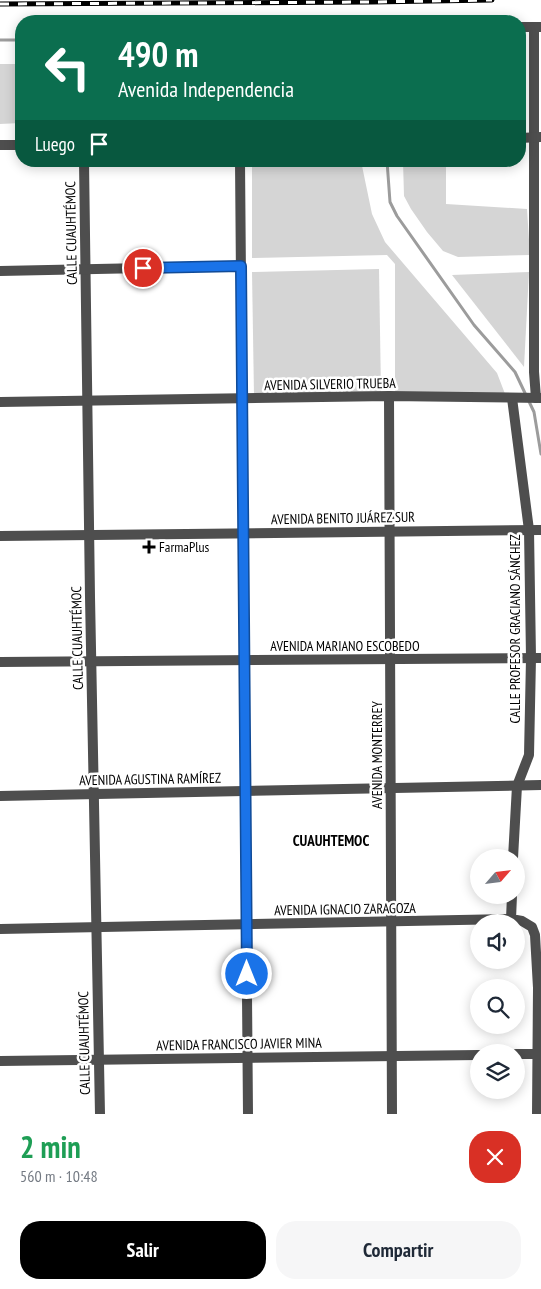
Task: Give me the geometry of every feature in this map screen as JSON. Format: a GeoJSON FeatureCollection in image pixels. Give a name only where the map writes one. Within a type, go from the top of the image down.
{"type":"FeatureCollection","features":[{"type":"Feature","properties":{"kind":"street"},"geometry":{"type":"LineString","coordinates":[[537,27],[537,263],[534,372],[539,398]]}},
{"type":"Feature","properties":{"kind":"street"},"geometry":{"type":"LineString","coordinates":[[0,145],[15,145]]}},
{"type":"Feature","properties":{"kind":"street","name":"CALLE CUAUHTÉMOC"},"geometry":{"type":"LineString","coordinates":[[84,167],[93,794],[100,1114]]}},
{"type":"Feature","properties":{"kind":"street"},"geometry":{"type":"LineString","coordinates":[[240,167],[248,1114]]}},
{"type":"Feature","properties":{"kind":"street"},"geometry":{"type":"LineString","coordinates":[[0,271],[241,266]]}},
{"type":"Feature","properties":{"kind":"street","name":"AVENIDA SILVERIO TRUEBA"},"geometry":{"type":"LineString","coordinates":[[0,402],[389,396],[539,398]]}},
{"type":"Feature","properties":{"kind":"street","name":"AVENIDA MONTERREY"},"geometry":{"type":"LineString","coordinates":[[389,396],[392,1114]]}},
{"type":"Feature","properties":{"kind":"street","name":"CALLE PROFESOR GRACIANO SÁNCHEZ"},"geometry":{"type":"LineString","coordinates":[[512,398],[535,530],[536,658],[529,755],[521,786],[514,849]]}},
{"type":"Feature","properties":{"kind":"street","name":"AVENIDA BENITO JUÁREZ SUR"},"geometry":{"type":"LineString","coordinates":[[0,536],[535,530]]}},
{"type":"Feature","properties":{"kind":"street","name":"AVENIDA MARIANO ESCOBEDO"},"geometry":{"type":"LineString","coordinates":[[0,662],[536,658]]}},
{"type":"Feature","properties":{"kind":"street","name":"AVENIDA AGUSTINA RAMÍREZ"},"geometry":{"type":"LineString","coordinates":[[0,796],[541,785]]}},
{"type":"Feature","properties":{"kind":"street","name":"AVENIDA IGNACIO ZARAGOZA"},"geometry":{"type":"LineString","coordinates":[[0,929],[470,920]]}},
{"type":"Feature","properties":{"kind":"street"},"geometry":{"type":"LineString","coordinates":[[525,922],[532,926],[535,935],[539,1054],[537,1114]]}},
{"type":"Feature","properties":{"kind":"street"},"geometry":{"type":"LineString","coordinates":[[525,1054],[539,1054]]}},
{"type":"Feature","properties":{"kind":"street","name":"AVENIDA FRANCISCO JAVIER MINA"},"geometry":{"type":"LineString","coordinates":[[0,1061],[470,1055]]}},
{"type":"Feature","properties":{"kind":"shaded area"},"geometry":{"type":"Polygon","coordinates":[[[0,64],[15,64],[15,123],[0,124],[0,64]]]}},
{"type":"Feature","properties":{"kind":"shaded area"},"geometry":{"type":"Polygon","coordinates":[[[252,167],[362,167],[372,214],[385,242],[497,373],[507,399],[395,395],[395,264],[387,255],[252,258],[252,167]]]}},
{"type":"Feature","properties":{"kind":"shaded area"},"geometry":{"type":"Polygon","coordinates":[[[403,167],[446,167],[446,204],[527,209],[530,255],[458,257],[443,251],[427,232],[404,196],[403,167]]]}},
{"type":"Feature","properties":{"kind":"shaded area"},"geometry":{"type":"Polygon","coordinates":[[[379,269],[381,393],[254,396],[252,272],[379,269]]]}},
{"type":"Feature","properties":{"kind":"shaded area"},"geometry":{"type":"Polygon","coordinates":[[[529,272],[524,367],[452,275],[529,272]]]}},
{"type":"Feature","properties":{"kind":"waterway"},"geometry":{"type":"LineString","coordinates":[[0,40],[15,40]]}},
{"type":"Feature","properties":{"kind":"waterway"},"geometry":{"type":"LineString","coordinates":[[387,167],[390,202],[397,216],[474,325],[515,372],[534,412],[541,454]]}},
{"type":"Feature","properties":{"kind":"railway"},"geometry":{"type":"LineString","coordinates":[[0,4],[492,0]]}},
{"type":"Feature","properties":{"kind":"place","name":"FarmaPlus"},"geometry":{"type":"Point","coordinates":[149,547]}},
{"type":"Feature","properties":{"kind":"district","name":"CUAUHTEMOC"},"geometry":{"type":"Point","coordinates":[331,840]}},
{"type":"Feature","properties":{"kind":"route"},"geometry":{"type":"LineString","coordinates":[[143,268],[241,266],[247,974]]}}]}
